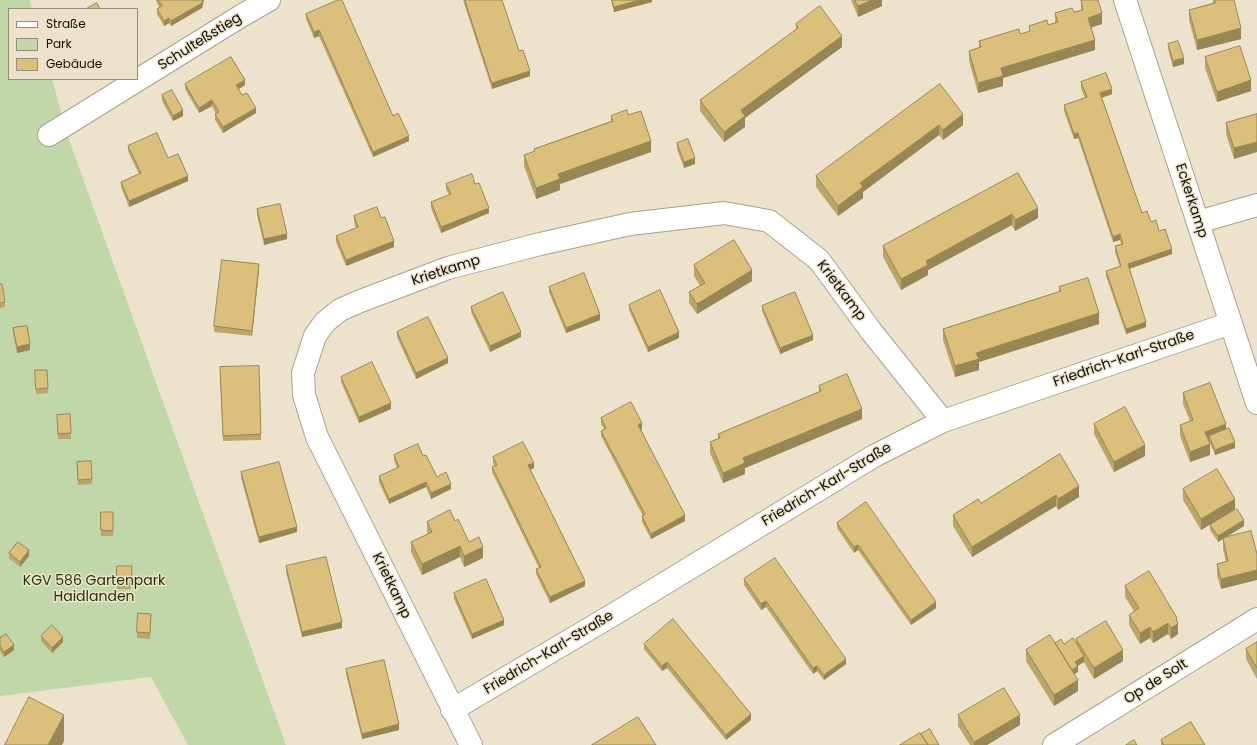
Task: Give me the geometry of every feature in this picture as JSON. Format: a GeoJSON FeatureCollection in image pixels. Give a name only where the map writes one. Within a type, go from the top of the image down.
{"type":"FeatureCollection","features":[{"type":"Feature","properties":{"kind":"street","name":"Schulteßstieg"},"geometry":{"type":"LineString","coordinates":[[138,75],[238,8],[269,0]]}},
{"type":"Feature","properties":{"kind":"street","name":"Eckerkamp"},"geometry":{"type":"LineString","coordinates":[[1125,0],[1257,403]]}},
{"type":"Feature","properties":{"kind":"street","name":"Schulteßstieg"},"geometry":{"type":"LineString","coordinates":[[49,135],[131,80]]}},
{"type":"Feature","properties":{"kind":"street"},"geometry":{"type":"LineString","coordinates":[[1198,222],[1257,205]]}},
{"type":"Feature","properties":{"kind":"street","name":"Krietkamp"},"geometry":{"type":"LineString","coordinates":[[471,745],[452,710],[317,437],[304,395],[303,373],[314,336],[325,322],[340,310],[448,268],[540,244],[630,224],[724,213],[754,218],[769,221],[819,260],[871,331],[943,421]]}},
{"type":"Feature","properties":{"kind":"street","name":"Friedrich-Karl-Straße"},"geometry":{"type":"LineString","coordinates":[[452,710],[616,613],[874,456],[943,421],[1231,323]]}},
{"type":"Feature","properties":{"kind":"street","name":"Op de Solt"},"geometry":{"type":"LineString","coordinates":[[1054,745],[1257,619]]}},
{"type":"Feature","properties":{"kind":"green space","name":"KGV 586 Gartenpark Haidlanden"},"geometry":{"type":"Polygon","coordinates":[[[0,0],[30,0],[32,8],[8,8],[8,80],[52,80],[67,134],[286,745],[188,745],[151,677],[0,696],[0,0]]]}},
{"type":"Feature","properties":{"kind":"building"},"geometry":{"type":"Polygon","coordinates":[[[158,0],[203,0],[202,3],[171,21],[169,18],[164,21],[157,9],[162,6],[158,0]]]}},
{"type":"Feature","properties":{"kind":"building"},"geometry":{"type":"Polygon","coordinates":[[[338,0],[342,0],[393,116],[398,113],[409,136],[373,152],[319,30],[314,32],[306,14],[338,0]]]}},
{"type":"Feature","properties":{"kind":"building"},"geometry":{"type":"Polygon","coordinates":[[[465,0],[502,0],[519,51],[523,50],[530,71],[492,83],[465,0]]]}},
{"type":"Feature","properties":{"kind":"building"},"geometry":{"type":"Polygon","coordinates":[[[612,0],[640,0],[614,7],[612,0]]]}},
{"type":"Feature","properties":{"kind":"building"},"geometry":{"type":"Polygon","coordinates":[[[855,0],[872,0],[858,6],[855,0]]]}},
{"type":"Feature","properties":{"kind":"building"},"geometry":{"type":"Polygon","coordinates":[[[1098,0],[1102,13],[1088,18],[1095,40],[1001,68],[1003,76],[978,83],[969,51],[981,47],[979,41],[1019,29],[1020,34],[1030,31],[1029,26],[1047,20],[1048,25],[1058,22],[1055,13],[1072,8],[1074,12],[1083,10],[1081,1],[1098,0]]]}},
{"type":"Feature","properties":{"kind":"building"},"geometry":{"type":"Polygon","coordinates":[[[1215,0],[1234,0],[1241,28],[1197,40],[1189,10],[1215,3],[1215,0]]]}},
{"type":"Feature","properties":{"kind":"building"},"geometry":{"type":"Polygon","coordinates":[[[97,3],[100,8],[88,8],[97,3]]]}},
{"type":"Feature","properties":{"kind":"building"},"geometry":{"type":"Polygon","coordinates":[[[820,6],[842,36],[741,110],[745,116],[724,132],[700,100],[798,28],[796,24],[820,6]]]}},
{"type":"Feature","properties":{"kind":"building"},"geometry":{"type":"Polygon","coordinates":[[[1178,41],[1184,58],[1173,61],[1168,44],[1178,41]]]}},
{"type":"Feature","properties":{"kind":"building"},"geometry":{"type":"Polygon","coordinates":[[[1240,46],[1251,80],[1217,92],[1205,57],[1240,46]]]}},
{"type":"Feature","properties":{"kind":"building"},"geometry":{"type":"Polygon","coordinates":[[[231,57],[245,80],[236,85],[242,95],[247,93],[256,108],[223,127],[215,114],[219,112],[212,100],[199,108],[185,84],[231,57]]]}},
{"type":"Feature","properties":{"kind":"building"},"geometry":{"type":"Polygon","coordinates":[[[1106,73],[1112,89],[1100,93],[1142,213],[1147,211],[1151,222],[1156,220],[1159,231],[1165,229],[1172,249],[1128,264],[1146,322],[1126,329],[1106,271],[1121,266],[1115,246],[1123,244],[1120,234],[1113,237],[1078,133],[1074,134],[1064,105],[1087,97],[1081,82],[1106,73]]]}},
{"type":"Feature","properties":{"kind":"building"},"geometry":{"type":"Polygon","coordinates":[[[940,84],[963,114],[943,130],[939,125],[860,183],[863,187],[838,206],[816,176],[940,84]]]}},
{"type":"Feature","properties":{"kind":"building"},"geometry":{"type":"Polygon","coordinates":[[[172,90],[183,110],[173,116],[162,95],[172,90]]]}},
{"type":"Feature","properties":{"kind":"building"},"geometry":{"type":"Polygon","coordinates":[[[627,110],[628,115],[641,111],[651,141],[558,174],[560,179],[536,188],[524,155],[535,151],[534,149],[613,121],[611,116],[627,110]]]}},
{"type":"Feature","properties":{"kind":"building"},"geometry":{"type":"Polygon","coordinates":[[[1257,114],[1257,142],[1234,148],[1226,123],[1257,114]]]}},
{"type":"Feature","properties":{"kind":"building"},"geometry":{"type":"Polygon","coordinates":[[[157,133],[168,158],[178,154],[188,176],[129,201],[121,182],[141,173],[128,146],[157,133]]]}},
{"type":"Feature","properties":{"kind":"building"},"geometry":{"type":"Polygon","coordinates":[[[688,139],[695,158],[684,162],[677,143],[688,139]]]}},
{"type":"Feature","properties":{"kind":"building"},"geometry":{"type":"Polygon","coordinates":[[[1018,173],[1038,208],[1015,220],[1012,214],[926,261],[928,265],[901,279],[883,246],[1018,173]]]}},
{"type":"Feature","properties":{"kind":"building"},"geometry":{"type":"Polygon","coordinates":[[[472,174],[475,184],[479,183],[489,208],[441,227],[431,202],[451,194],[446,184],[472,174]]]}},
{"type":"Feature","properties":{"kind":"building"},"geometry":{"type":"Polygon","coordinates":[[[280,204],[287,234],[264,239],[257,209],[280,204]]]}},
{"type":"Feature","properties":{"kind":"building"},"geometry":{"type":"Polygon","coordinates":[[[377,207],[381,218],[385,217],[394,241],[346,260],[336,236],[358,227],[354,216],[377,207]]]}},
{"type":"Feature","properties":{"kind":"building"},"geometry":{"type":"Polygon","coordinates":[[[734,240],[752,270],[697,304],[689,292],[705,283],[694,265],[734,240]]]}},
{"type":"Feature","properties":{"kind":"building"},"geometry":{"type":"Polygon","coordinates":[[[222,260],[259,264],[252,331],[214,326],[222,260]]]}},
{"type":"Feature","properties":{"kind":"building"},"geometry":{"type":"Polygon","coordinates":[[[584,273],[600,314],[566,328],[549,287],[584,273]]]}},
{"type":"Feature","properties":{"kind":"building"},"geometry":{"type":"Polygon","coordinates":[[[1088,278],[1099,313],[976,353],[979,359],[955,366],[943,329],[1061,291],[1059,287],[1088,278]]]}},
{"type":"Feature","properties":{"kind":"building"},"geometry":{"type":"Polygon","coordinates":[[[0,284],[2,284],[5,302],[0,303],[0,284]]]}},
{"type":"Feature","properties":{"kind":"building"},"geometry":{"type":"Polygon","coordinates":[[[660,290],[679,332],[648,347],[629,305],[660,290]]]}},
{"type":"Feature","properties":{"kind":"building"},"geometry":{"type":"Polygon","coordinates":[[[503,292],[521,332],[490,346],[471,307],[503,292]]]}},
{"type":"Feature","properties":{"kind":"building"},"geometry":{"type":"Polygon","coordinates":[[[795,292],[813,335],[780,348],[762,306],[795,292]]]}},
{"type":"Feature","properties":{"kind":"building"},"geometry":{"type":"Polygon","coordinates":[[[428,317],[448,358],[416,373],[397,332],[428,317]]]}},
{"type":"Feature","properties":{"kind":"building"},"geometry":{"type":"Polygon","coordinates":[[[27,326],[30,344],[17,347],[13,328],[27,326]]]}},
{"type":"Feature","properties":{"kind":"building"},"geometry":{"type":"Polygon","coordinates":[[[372,362],[391,403],[359,417],[341,377],[372,362]]]}},
{"type":"Feature","properties":{"kind":"building"},"geometry":{"type":"Polygon","coordinates":[[[259,366],[261,434],[223,436],[220,367],[259,366]]]}},
{"type":"Feature","properties":{"kind":"building"},"geometry":{"type":"Polygon","coordinates":[[[35,370],[47,370],[48,388],[36,389],[35,370]]]}},
{"type":"Feature","properties":{"kind":"building"},"geometry":{"type":"Polygon","coordinates":[[[847,374],[862,409],[743,458],[745,463],[723,473],[710,442],[720,438],[718,434],[821,391],[819,386],[847,374]]]}},
{"type":"Feature","properties":{"kind":"building"},"geometry":{"type":"Polygon","coordinates":[[[1210,383],[1226,424],[1205,432],[1210,444],[1190,452],[1180,425],[1193,420],[1183,393],[1210,383]]]}},
{"type":"Feature","properties":{"kind":"building"},"geometry":{"type":"Polygon","coordinates":[[[631,402],[642,423],[638,425],[685,515],[651,534],[642,516],[645,514],[601,431],[606,428],[601,418],[631,402]]]}},
{"type":"Feature","properties":{"kind":"building"},"geometry":{"type":"Polygon","coordinates":[[[1125,407],[1145,445],[1114,462],[1094,424],[1125,407]]]}},
{"type":"Feature","properties":{"kind":"building"},"geometry":{"type":"Polygon","coordinates":[[[70,414],[71,433],[58,434],[57,415],[70,414]]]}},
{"type":"Feature","properties":{"kind":"building"},"geometry":{"type":"Polygon","coordinates":[[[1229,428],[1235,442],[1215,450],[1209,436],[1229,428]]]}},
{"type":"Feature","properties":{"kind":"building"},"geometry":{"type":"Polygon","coordinates":[[[523,442],[534,463],[528,465],[585,581],[550,597],[536,569],[541,567],[492,467],[497,465],[493,457],[523,442]]]}},
{"type":"Feature","properties":{"kind":"building"},"geometry":{"type":"Polygon","coordinates":[[[418,444],[423,456],[426,455],[437,477],[446,472],[451,484],[431,493],[426,482],[389,499],[379,476],[399,467],[394,455],[418,444]]]}},
{"type":"Feature","properties":{"kind":"building"},"geometry":{"type":"Polygon","coordinates":[[[1060,454],[1079,486],[1058,499],[1056,495],[972,547],[953,515],[978,499],[981,503],[1060,454]]]}},
{"type":"Feature","properties":{"kind":"building"},"geometry":{"type":"Polygon","coordinates":[[[91,461],[92,479],[78,480],[77,462],[91,461]]]}},
{"type":"Feature","properties":{"kind":"building"},"geometry":{"type":"Polygon","coordinates":[[[279,462],[297,527],[259,537],[241,472],[279,462]]]}},
{"type":"Feature","properties":{"kind":"building"},"geometry":{"type":"Polygon","coordinates":[[[1217,469],[1235,499],[1201,519],[1183,489],[1217,469]]]}},
{"type":"Feature","properties":{"kind":"building"},"geometry":{"type":"Polygon","coordinates":[[[866,502],[936,602],[911,620],[858,545],[854,547],[837,523],[866,502]]]}},
{"type":"Feature","properties":{"kind":"building"},"geometry":{"type":"Polygon","coordinates":[[[1237,509],[1244,520],[1218,536],[1210,525],[1237,509]]]}},
{"type":"Feature","properties":{"kind":"building"},"geometry":{"type":"Polygon","coordinates":[[[450,510],[455,521],[458,519],[469,542],[479,537],[483,547],[464,556],[460,546],[422,564],[411,542],[432,532],[427,522],[450,510]]]}},
{"type":"Feature","properties":{"kind":"building"},"geometry":{"type":"Polygon","coordinates":[[[101,512],[113,512],[113,531],[101,530],[101,512]]]}},
{"type":"Feature","properties":{"kind":"building"},"geometry":{"type":"Polygon","coordinates":[[[1251,531],[1257,554],[1257,570],[1221,579],[1217,564],[1228,561],[1223,538],[1251,531]]]}},
{"type":"Feature","properties":{"kind":"building"},"geometry":{"type":"Polygon","coordinates":[[[18,542],[29,550],[20,562],[9,553],[18,542]]]}},
{"type":"Feature","properties":{"kind":"building"},"geometry":{"type":"Polygon","coordinates":[[[326,557],[342,622],[302,632],[286,566],[326,557]]]}},
{"type":"Feature","properties":{"kind":"building"},"geometry":{"type":"Polygon","coordinates":[[[775,558],[846,659],[824,675],[817,666],[813,668],[766,601],[761,604],[744,579],[775,558]]]}},
{"type":"Feature","properties":{"kind":"building"},"geometry":{"type":"Polygon","coordinates":[[[117,566],[132,566],[131,584],[117,583],[117,566]]]}},
{"type":"Feature","properties":{"kind":"building"},"geometry":{"type":"Polygon","coordinates":[[[1149,571],[1177,618],[1178,624],[1171,628],[1168,623],[1153,632],[1150,627],[1140,633],[1129,615],[1139,608],[1125,586],[1149,571]]]}},
{"type":"Feature","properties":{"kind":"building"},"geometry":{"type":"Polygon","coordinates":[[[486,579],[504,620],[472,634],[454,593],[486,579]]]}},
{"type":"Feature","properties":{"kind":"building"},"geometry":{"type":"Polygon","coordinates":[[[138,613],[151,614],[150,633],[137,632],[138,613]]]}},
{"type":"Feature","properties":{"kind":"building"},"geometry":{"type":"Polygon","coordinates":[[[673,619],[751,714],[726,735],[667,662],[662,666],[644,644],[673,619]]]}},
{"type":"Feature","properties":{"kind":"building"},"geometry":{"type":"Polygon","coordinates":[[[1106,621],[1123,650],[1094,668],[1076,639],[1106,621]]]}},
{"type":"Feature","properties":{"kind":"building"},"geometry":{"type":"Polygon","coordinates":[[[52,625],[63,637],[52,648],[41,636],[52,625]]]}},
{"type":"Feature","properties":{"kind":"building"},"geometry":{"type":"Polygon","coordinates":[[[6,634],[14,645],[4,652],[0,646],[0,638],[6,634]]]}},
{"type":"Feature","properties":{"kind":"building"},"geometry":{"type":"Polygon","coordinates":[[[1050,635],[1078,680],[1054,695],[1026,650],[1050,635]]]}},
{"type":"Feature","properties":{"kind":"building"},"geometry":{"type":"Polygon","coordinates":[[[1073,638],[1084,656],[1075,662],[1078,666],[1072,670],[1055,643],[1061,639],[1064,644],[1073,638]]]}},
{"type":"Feature","properties":{"kind":"building"},"geometry":{"type":"Polygon","coordinates":[[[1257,642],[1257,668],[1246,649],[1257,642]]]}},
{"type":"Feature","properties":{"kind":"building"},"geometry":{"type":"Polygon","coordinates":[[[384,660],[399,724],[362,734],[346,669],[384,660]]]}},
{"type":"Feature","properties":{"kind":"building"},"geometry":{"type":"Polygon","coordinates":[[[1004,688],[1020,715],[974,742],[958,715],[1004,688]]]}},
{"type":"Feature","properties":{"kind":"building"},"geometry":{"type":"Polygon","coordinates":[[[29,697],[64,715],[48,745],[5,745],[29,697]]]}},
{"type":"Feature","properties":{"kind":"building"},"geometry":{"type":"Polygon","coordinates":[[[638,717],[656,745],[592,745],[638,717]]]}},
{"type":"Feature","properties":{"kind":"building"},"geometry":{"type":"Polygon","coordinates":[[[1191,722],[1205,745],[1164,745],[1161,740],[1191,722]]]}},
{"type":"Feature","properties":{"kind":"building"},"geometry":{"type":"Polygon","coordinates":[[[930,729],[939,745],[928,745],[921,734],[930,729]]]}},
{"type":"Feature","properties":{"kind":"building"},"geometry":{"type":"Polygon","coordinates":[[[920,733],[928,745],[900,745],[920,733]]]}},
{"type":"Feature","properties":{"kind":"building"},"geometry":{"type":"Polygon","coordinates":[[[1134,740],[1137,745],[1126,745],[1134,740]]]}}]}
